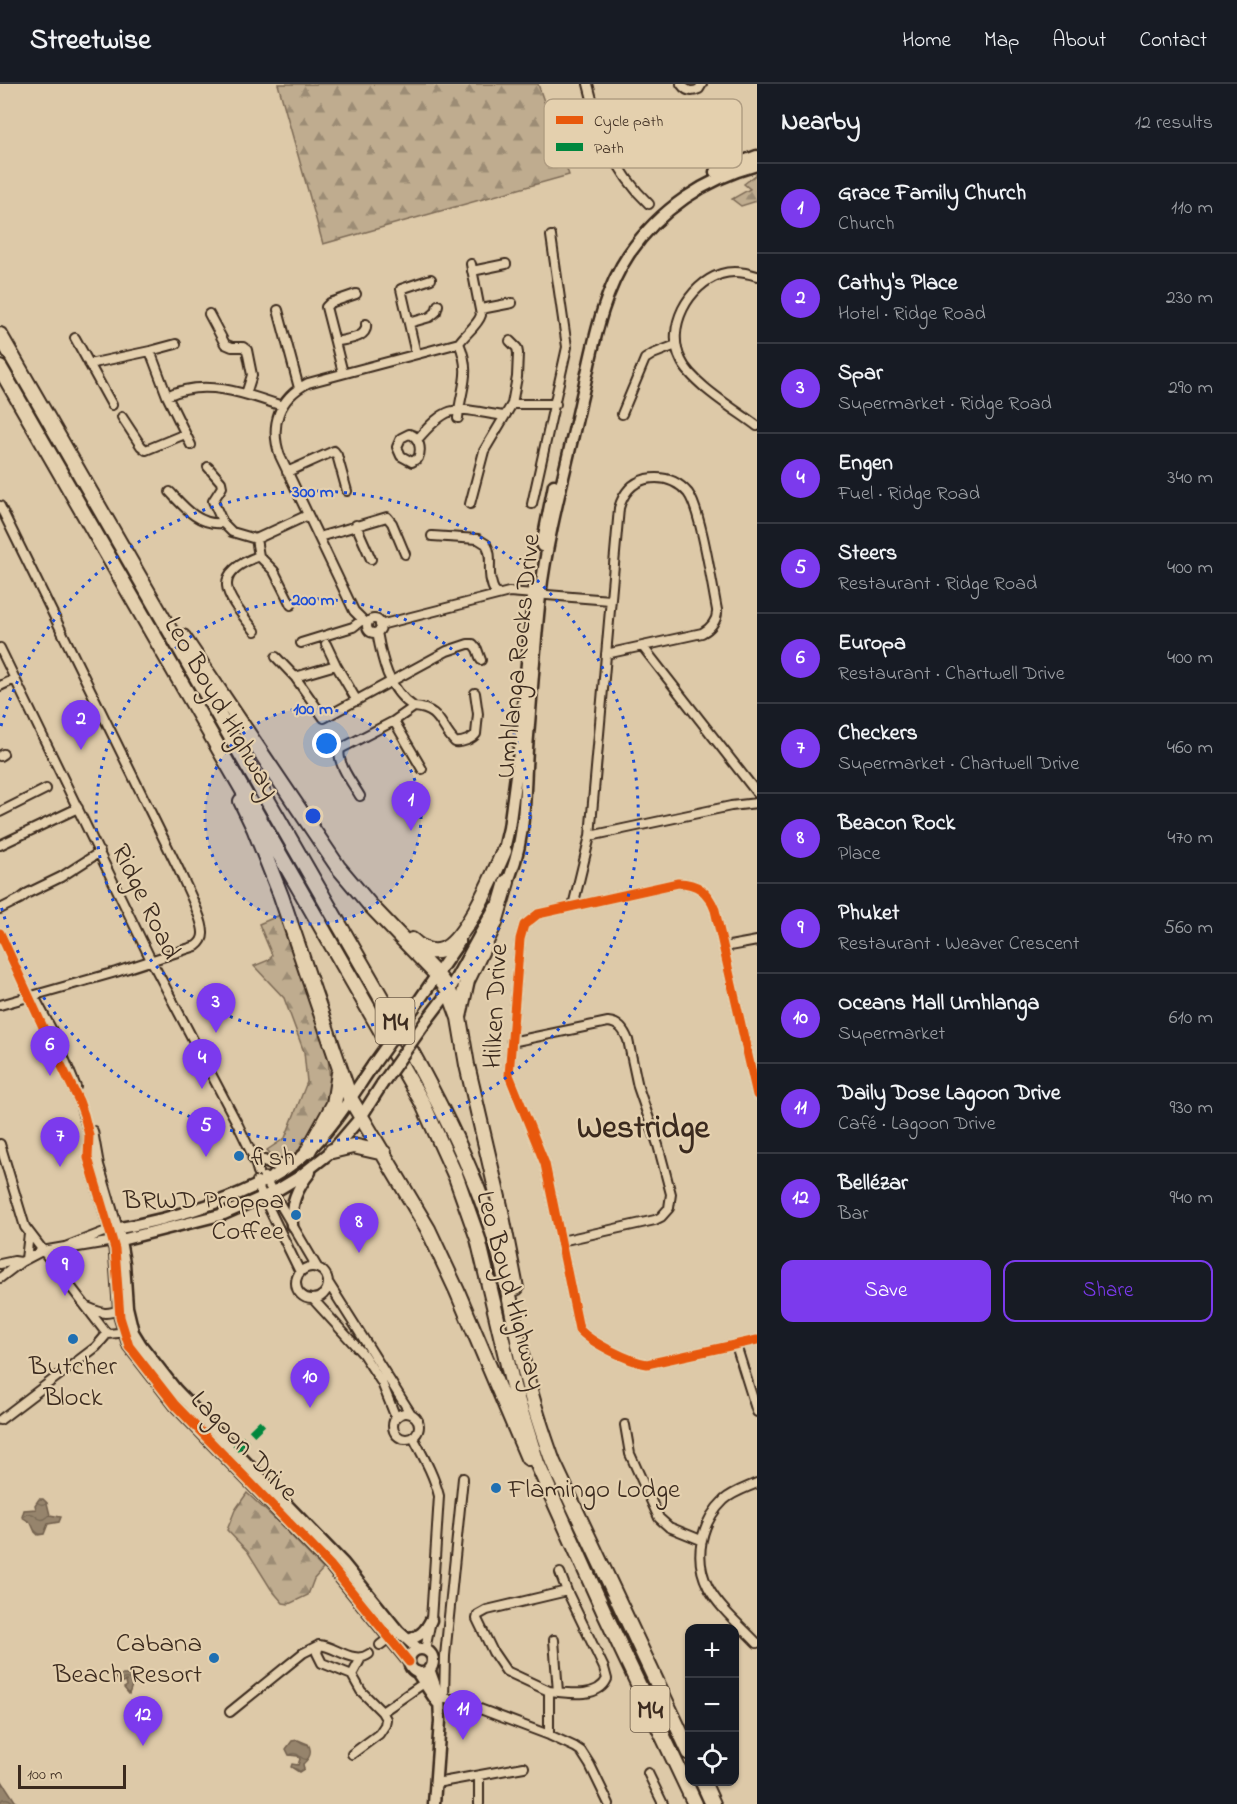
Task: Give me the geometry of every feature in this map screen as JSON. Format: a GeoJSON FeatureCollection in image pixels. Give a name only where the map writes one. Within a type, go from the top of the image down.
{"type":"FeatureCollection","features":[{"type":"Feature","properties":{"kind":"highway","name":"Leo Boyd Highway"},"geometry":{"type":"LineString","coordinates":[[0,334],[390,1013],[449,1120],[484,1207],[508,1290],[526,1377],[553,1462],[685,1742]]}},
{"type":"Feature","properties":{"kind":"highway","name":"Leo Boyd Highway"},"geometry":{"type":"LineString","coordinates":[[0,368],[422,1102],[456,1177],[478,1239],[513,1386],[537,1463],[695,1804]]}},
{"type":"Feature","properties":{"kind":"highway"},"geometry":{"type":"LineString","coordinates":[[120,544],[338,867],[370,905],[437,975],[448,991],[459,1018],[467,1065],[504,1226],[534,1383],[551,1442],[574,1507]]}},
{"type":"Feature","properties":{"kind":"highway"},"geometry":{"type":"LineString","coordinates":[[147,625],[254,828],[293,927],[350,1098],[428,1230],[457,1291],[549,1507],[571,1554],[605,1614]]}},
{"type":"Feature","properties":{"kind":"highway"},"geometry":{"type":"LineString","coordinates":[[338,867],[417,945],[427,951],[435,951],[449,946],[464,927],[484,895],[504,851]]}},
{"type":"Feature","properties":{"kind":"highway"},"geometry":{"type":"LineString","coordinates":[[459,1018],[470,972],[495,924],[507,882]]}},
{"type":"Feature","properties":{"kind":"highway"},"geometry":{"type":"LineString","coordinates":[[308,1151],[334,1104],[339,1083],[339,1067]]}},
{"type":"Feature","properties":{"kind":"highway"},"geometry":{"type":"LineString","coordinates":[[332,1151],[353,1146],[384,1153]]}},
{"type":"Feature","properties":{"kind":"highway"},"geometry":{"type":"LineString","coordinates":[[705,1786],[714,1804]]}},
{"type":"Feature","properties":{"kind":"main road","name":"Umhlanga Rocks Drive"},"geometry":{"type":"LineString","coordinates":[[742,162],[757,156]]}},
{"type":"Feature","properties":{"kind":"main road","name":"Umhlanga Rocks Drive"},"geometry":{"type":"LineString","coordinates":[[318,1163],[332,1151],[361,1117],[448,991],[482,933],[507,882],[519,845],[525,813],[537,595],[562,479],[605,302],[629,255],[650,228],[679,202],[714,180],[757,165]]}},
{"type":"Feature","properties":{"kind":"main road","name":"Umhlanga Rocks Drive"},"geometry":{"type":"LineString","coordinates":[[114,1229],[190,1211],[225,1199],[262,1182],[295,1163],[308,1151],[350,1098],[481,909],[504,851],[509,828],[548,511],[593,322],[608,282],[630,244],[663,207],[696,182],[726,168]]}},
{"type":"Feature","properties":{"kind":"main road"},"geometry":{"type":"LineString","coordinates":[[254,1158],[276,1165],[295,1163]]}},
{"type":"Feature","properties":{"kind":"main road"},"geometry":{"type":"LineString","coordinates":[[117,1241],[224,1214],[269,1195],[318,1163]]}},
{"type":"Feature","properties":{"kind":"main road"},"geometry":{"type":"LineString","coordinates":[[292,1225],[292,1210],[296,1192],[318,1163]]}},
{"type":"Feature","properties":{"kind":"main road","name":"Lagoon Drive"},"geometry":{"type":"LineString","coordinates":[[114,1229],[124,1263],[118,1310]]}},
{"type":"Feature","properties":{"kind":"main road"},"geometry":{"type":"LineString","coordinates":[[124,1263],[128,1250],[136,1240],[144,1235]]}},
{"type":"Feature","properties":{"kind":"main road","name":"Lagoon Drive"},"geometry":{"type":"LineString","coordinates":[[117,1241],[118,1310],[128,1332],[129,1346],[155,1371],[175,1405],[235,1449],[342,1563],[377,1616],[384,1642],[409,1662]]}},
{"type":"Feature","properties":{"kind":"main road","name":"Lagoon Drive"},"geometry":{"type":"LineString","coordinates":[[197,1420],[225,1458],[377,1616],[422,1649]]}},
{"type":"Feature","properties":{"kind":"main road"},"geometry":{"type":"LineString","coordinates":[[225,1458],[235,1449]]}},
{"type":"Feature","properties":{"kind":"main road"},"geometry":{"type":"LineString","coordinates":[[408,1640],[419,1637],[431,1620]]}},
{"type":"Feature","properties":{"kind":"main road"},"geometry":{"type":"LineString","coordinates":[[434,1804],[441,1734],[439,1699],[429,1670],[433,1660],[430,1654],[422,1649],[410,1655],[411,1668],[439,1699]]}},
{"type":"Feature","properties":{"kind":"main road"},"geometry":{"type":"LineString","coordinates":[[417,1672],[423,1673],[429,1670]]}},
{"type":"Feature","properties":{"kind":"street"},"geometry":{"type":"LineString","coordinates":[[588,84],[592,99]]}},
{"type":"Feature","properties":{"kind":"street"},"geometry":{"type":"LineString","coordinates":[[681,84],[690,91],[699,89],[702,84]]}},
{"type":"Feature","properties":{"kind":"street"},"geometry":{"type":"LineString","coordinates":[[619,168],[649,204]]}},
{"type":"Feature","properties":{"kind":"street"},"geometry":{"type":"LineString","coordinates":[[532,504],[556,404],[567,343],[551,237]]}},
{"type":"Feature","properties":{"kind":"street"},"geometry":{"type":"LineString","coordinates":[[506,264],[472,267],[481,309],[480,320],[459,343],[314,381],[299,388],[282,406],[276,422],[274,436],[277,447],[354,611],[365,622],[369,630],[508,592],[610,600]]}},
{"type":"Feature","properties":{"kind":"street"},"geometry":{"type":"LineString","coordinates":[[757,276],[740,272],[724,273],[707,281],[698,289],[681,313],[677,324],[676,345],[681,360],[692,376],[757,426]]}},
{"type":"Feature","properties":{"kind":"street"},"geometry":{"type":"LineString","coordinates":[[416,354],[401,289],[430,279]]}},
{"type":"Feature","properties":{"kind":"street"},"geometry":{"type":"LineString","coordinates":[[343,373],[326,305],[356,294]]}},
{"type":"Feature","properties":{"kind":"street"},"geometry":{"type":"LineString","coordinates":[[481,309],[512,303]]}},
{"type":"Feature","properties":{"kind":"street"},"geometry":{"type":"LineString","coordinates":[[408,323],[430,317],[436,312],[438,305]]}},
{"type":"Feature","properties":{"kind":"street"},"geometry":{"type":"LineString","coordinates":[[278,310],[299,388]]}},
{"type":"Feature","properties":{"kind":"street"},"geometry":{"type":"LineString","coordinates":[[209,314],[225,344],[243,347],[247,350],[252,375],[246,394]]}},
{"type":"Feature","properties":{"kind":"street"},"geometry":{"type":"LineString","coordinates":[[335,342],[363,334],[366,324]]}},
{"type":"Feature","properties":{"kind":"street"},"geometry":{"type":"LineString","coordinates":[[75,338],[112,405]]}},
{"type":"Feature","properties":{"kind":"street"},"geometry":{"type":"LineString","coordinates":[[470,504],[484,451],[512,404],[517,377],[518,353],[517,348],[510,341]]}},
{"type":"Feature","properties":{"kind":"street"},"geometry":{"type":"LineString","coordinates":[[458,418],[466,371],[459,343]]}},
{"type":"Feature","properties":{"kind":"street"},"geometry":{"type":"LineString","coordinates":[[89,364],[176,344]]}},
{"type":"Feature","properties":{"kind":"street"},"geometry":{"type":"LineString","coordinates":[[622,414],[644,361],[653,354],[676,345]]}},
{"type":"Feature","properties":{"kind":"street"},"geometry":{"type":"LineString","coordinates":[[150,351],[167,396],[191,445]]}},
{"type":"Feature","properties":{"kind":"street"},"geometry":{"type":"LineString","coordinates":[[167,396],[190,388],[226,390],[282,406]]}},
{"type":"Feature","properties":{"kind":"street"},"geometry":{"type":"LineString","coordinates":[[512,404],[556,404]]}},
{"type":"Feature","properties":{"kind":"street"},"geometry":{"type":"LineString","coordinates":[[417,440],[443,413],[459,408],[504,416]]}},
{"type":"Feature","properties":{"kind":"street"},"geometry":{"type":"LineString","coordinates":[[122,417],[141,447],[146,450],[185,434]]}},
{"type":"Feature","properties":{"kind":"street"},"geometry":{"type":"LineString","coordinates":[[287,471],[334,451],[337,454],[347,491]]}},
{"type":"Feature","properties":{"kind":"street"},"geometry":{"type":"LineString","coordinates":[[208,467],[222,485],[213,501],[223,523],[232,532],[256,539],[308,515]]}},
{"type":"Feature","properties":{"kind":"street"},"geometry":{"type":"LineString","coordinates":[[573,906],[590,836],[610,600],[621,501],[630,488],[641,481],[656,477],[671,480],[687,493],[696,512],[717,614],[713,624],[704,632],[606,654]]}},
{"type":"Feature","properties":{"kind":"street"},"geometry":{"type":"LineString","coordinates":[[170,492],[193,515],[208,522],[223,523]]}},
{"type":"Feature","properties":{"kind":"street"},"geometry":{"type":"LineString","coordinates":[[0,506],[179,870],[203,935],[200,943],[151,960],[0,1005]]}},
{"type":"Feature","properties":{"kind":"street"},"geometry":{"type":"LineString","coordinates":[[319,537],[388,518],[405,554]]}},
{"type":"Feature","properties":{"kind":"street"},"geometry":{"type":"LineString","coordinates":[[356,525],[371,559]]}},
{"type":"Feature","properties":{"kind":"street"},"geometry":{"type":"LineString","coordinates":[[432,536],[478,539],[486,544],[489,553],[490,582],[496,594]]}},
{"type":"Feature","properties":{"kind":"street"},"geometry":{"type":"LineString","coordinates":[[256,539],[259,556],[274,571],[291,605]]}},
{"type":"Feature","properties":{"kind":"street"},"geometry":{"type":"LineString","coordinates":[[255,631],[230,598],[226,582],[238,564],[259,556]]}},
{"type":"Feature","properties":{"kind":"street"},"geometry":{"type":"LineString","coordinates":[[301,643],[365,622]]}},
{"type":"Feature","properties":{"kind":"street"},"geometry":{"type":"LineString","coordinates":[[379,628],[384,665],[403,699],[414,707],[431,710],[440,719],[452,739],[460,742],[476,734],[478,714],[475,693]]}},
{"type":"Feature","properties":{"kind":"street"},"geometry":{"type":"LineString","coordinates":[[276,657],[295,677],[324,718],[447,651],[468,644],[476,646],[481,660]]}},
{"type":"Feature","properties":{"kind":"street"},"geometry":{"type":"LineString","coordinates":[[326,645],[357,701]]}},
{"type":"Feature","properties":{"kind":"street"},"geometry":{"type":"LineString","coordinates":[[643,647],[757,793]]}},
{"type":"Feature","properties":{"kind":"street","name":"Ridge Road"},"geometry":{"type":"LineString","coordinates":[[0,648],[151,960],[238,1125],[254,1158],[262,1182]]}},
{"type":"Feature","properties":{"kind":"street"},"geometry":{"type":"LineString","coordinates":[[295,677],[336,665]]}},
{"type":"Feature","properties":{"kind":"street"},"geometry":{"type":"LineString","coordinates":[[0,686],[15,678]]}},
{"type":"Feature","properties":{"kind":"street"},"geometry":{"type":"LineString","coordinates":[[360,796],[347,774],[339,751],[394,721],[414,707]]}},
{"type":"Feature","properties":{"kind":"street"},"geometry":{"type":"LineString","coordinates":[[394,721],[422,769]]}},
{"type":"Feature","properties":{"kind":"street"},"geometry":{"type":"LineString","coordinates":[[0,812],[46,789]]}},
{"type":"Feature","properties":{"kind":"street"},"geometry":{"type":"LineString","coordinates":[[590,836],[731,806],[757,803]]}},
{"type":"Feature","properties":{"kind":"street"},"geometry":{"type":"LineString","coordinates":[[0,846],[78,808]]}},
{"type":"Feature","properties":{"kind":"street"},"geometry":{"type":"LineString","coordinates":[[0,909],[61,877],[100,852]]}},
{"type":"Feature","properties":{"kind":"street","name":"Hilken Drive"},"geometry":{"type":"LineString","coordinates":[[757,1095],[712,901],[703,890],[688,883],[678,883],[573,906],[533,916],[528,920],[521,931],[509,1069],[510,1080],[545,1164],[579,1329],[589,1337],[635,1361],[647,1364],[757,1340]]}},
{"type":"Feature","properties":{"kind":"street"},"geometry":{"type":"LineString","coordinates":[[0,933],[24,984],[59,1045],[86,1106],[114,1229],[65,1247],[42,1251],[0,1278]]}},
{"type":"Feature","properties":{"kind":"street"},"geometry":{"type":"LineString","coordinates":[[724,947],[757,942]]}},
{"type":"Feature","properties":{"kind":"street"},"geometry":{"type":"LineString","coordinates":[[511,1042],[608,1022],[617,1024],[628,1040],[638,1087],[652,1123],[663,1165],[671,1202],[661,1217],[561,1241]]}},
{"type":"Feature","properties":{"kind":"street"},"geometry":{"type":"LineString","coordinates":[[0,1144],[22,1221],[29,1234],[107,1334]]}},
{"type":"Feature","properties":{"kind":"street"},"geometry":{"type":"LineString","coordinates":[[262,1182],[300,1272]]}},
{"type":"Feature","properties":{"kind":"street"},"geometry":{"type":"LineString","coordinates":[[269,1195],[292,1225],[316,1267]]}},
{"type":"Feature","properties":{"kind":"street"},"geometry":{"type":"LineString","coordinates":[[24,1261],[29,1234]]}},
{"type":"Feature","properties":{"kind":"street"},"geometry":{"type":"LineString","coordinates":[[65,1247],[117,1241]]}},
{"type":"Feature","properties":{"kind":"street"},"geometry":{"type":"LineString","coordinates":[[0,1264],[24,1261]]}},
{"type":"Feature","properties":{"kind":"street"},"geometry":{"type":"LineString","coordinates":[[329,1284],[322,1296],[313,1299],[304,1297],[298,1290],[296,1281],[300,1272],[307,1267],[316,1267],[325,1271],[329,1284],[411,1414],[417,1419],[419,1427],[413,1437]]}},
{"type":"Feature","properties":{"kind":"street"},"geometry":{"type":"LineString","coordinates":[[313,1299],[363,1354],[382,1383],[396,1418]]}},
{"type":"Feature","properties":{"kind":"street"},"geometry":{"type":"LineString","coordinates":[[87,1307],[103,1314],[118,1310]]}},
{"type":"Feature","properties":{"kind":"street"},"geometry":{"type":"LineString","coordinates":[[0,1420],[96,1347],[107,1334],[118,1310]]}},
{"type":"Feature","properties":{"kind":"street"},"geometry":{"type":"LineString","coordinates":[[107,1334],[128,1332]]}},
{"type":"Feature","properties":{"kind":"street"},"geometry":{"type":"LineString","coordinates":[[736,1345],[757,1412]]}},
{"type":"Feature","properties":{"kind":"street"},"geometry":{"type":"LineString","coordinates":[[411,1414],[403,1413],[396,1418],[393,1425],[395,1433],[401,1438],[413,1437]]}},
{"type":"Feature","properties":{"kind":"street"},"geometry":{"type":"LineString","coordinates":[[625,1425],[630,1454],[659,1518],[669,1527],[701,1540]]}},
{"type":"Feature","properties":{"kind":"street"},"geometry":{"type":"LineString","coordinates":[[413,1437],[429,1468],[439,1496],[431,1620],[422,1649]]}},
{"type":"Feature","properties":{"kind":"street"},"geometry":{"type":"LineString","coordinates":[[463,1478],[439,1699],[456,1700],[575,1747],[586,1757],[609,1804]]}},
{"type":"Feature","properties":{"kind":"street"},"geometry":{"type":"LineString","coordinates":[[757,1483],[725,1499],[710,1519],[701,1540],[699,1557],[709,1588],[757,1643]]}},
{"type":"Feature","properties":{"kind":"street"},"geometry":{"type":"LineString","coordinates":[[561,1573],[607,1679],[603,1684],[586,1692],[553,1691],[506,1671],[493,1652],[477,1619],[481,1612],[487,1610],[567,1591]]}},
{"type":"Feature","properties":{"kind":"street"},"geometry":{"type":"LineString","coordinates":[[384,1642],[398,1631]]}},
{"type":"Feature","properties":{"kind":"street"},"geometry":{"type":"LineString","coordinates":[[549,1735],[554,1640]]}},
{"type":"Feature","properties":{"kind":"street"},"geometry":{"type":"LineString","coordinates":[[319,1645],[317,1653],[322,1663],[352,1676],[361,1691],[382,1712],[386,1722],[384,1728],[352,1754]]}},
{"type":"Feature","properties":{"kind":"street"},"geometry":{"type":"LineString","coordinates":[[230,1712],[303,1653],[319,1645],[365,1656],[352,1676]]}},
{"type":"Feature","properties":{"kind":"street"},"geometry":{"type":"LineString","coordinates":[[382,1712],[424,1683]]}},
{"type":"Feature","properties":{"kind":"street"},"geometry":{"type":"LineString","coordinates":[[436,1783],[524,1767]]}},
{"type":"Feature","properties":{"kind":"street"},"geometry":{"type":"LineString","coordinates":[[648,1773],[663,1804]]}},
{"type":"Feature","properties":{"kind":"street"},"geometry":{"type":"LineString","coordinates":[[479,1776],[479,1804]]}},
{"type":"Feature","properties":{"kind":"green space"},"geometry":{"type":"Polygon","coordinates":[[[278,84],[538,84],[544,102],[544,168],[567,168],[569,175],[323,244],[278,84]]]}},
{"type":"Feature","properties":{"kind":"green space"},"geometry":{"type":"Polygon","coordinates":[[[757,174],[757,201],[741,206],[732,199],[750,189],[744,184],[757,174]]]}},
{"type":"Feature","properties":{"kind":"green space"},"geometry":{"type":"Polygon","coordinates":[[[280,915],[324,1039],[328,1055],[330,1084],[324,1110],[299,1150],[289,1157],[281,1158],[273,1156],[267,1150],[285,1138],[307,1082],[304,1052],[284,998],[254,966],[269,960],[272,955],[259,924],[280,915]]]}},
{"type":"Feature","properties":{"kind":"green space"},"geometry":{"type":"Polygon","coordinates":[[[247,1493],[323,1569],[314,1579],[308,1595],[289,1604],[283,1603],[271,1589],[248,1552],[227,1530],[235,1510],[247,1493]]]}},
{"type":"Feature","properties":{"kind":"water"},"geometry":{"type":"Polygon","coordinates":[[[39,1499],[47,1503],[50,1515],[61,1517],[59,1522],[48,1524],[44,1534],[38,1535],[31,1523],[22,1517],[24,1510],[36,1509],[35,1505],[39,1499]]]}},
{"type":"Feature","properties":{"kind":"water"},"geometry":{"type":"Polygon","coordinates":[[[114,1675],[130,1675],[134,1680],[129,1694],[124,1688],[127,1686],[126,1681],[120,1683],[114,1675]]]}},
{"type":"Feature","properties":{"kind":"water"},"geometry":{"type":"Polygon","coordinates":[[[298,1740],[310,1747],[309,1757],[303,1764],[304,1769],[299,1772],[291,1767],[292,1764],[298,1765],[300,1759],[298,1756],[289,1755],[286,1749],[292,1741],[298,1740]]]}},
{"type":"Feature","properties":{"kind":"water"},"geometry":{"type":"Polygon","coordinates":[[[0,1778],[17,1804],[0,1804],[0,1778]]]}},
{"type":"Feature","properties":{"kind":"marked path"},"geometry":{"type":"LineString","coordinates":[[235,1449],[264,1421]]}},
{"type":"Feature","properties":{"kind":"cycle path"},"geometry":{"type":"LineString","coordinates":[[757,1095],[715,910],[709,898],[697,887],[678,883],[538,914],[524,925],[520,939],[509,1075],[545,1164],[579,1329],[611,1351],[647,1364],[757,1340]]}},
{"type":"Feature","properties":{"kind":"cycle path"},"geometry":{"type":"LineString","coordinates":[[0,933],[84,1115],[89,1135],[88,1158],[115,1249],[120,1317],[129,1346],[175,1405],[331,1566],[409,1662]]}},
{"type":"Feature","properties":{"kind":"place","name":"Cathy's Place"},"geometry":{"type":"Point","coordinates":[81,750]}},
{"type":"Feature","properties":{"kind":"place","name":"Grace Family Church"},"geometry":{"type":"Point","coordinates":[411,831]}},
{"type":"Feature","properties":{"kind":"place","name":"Spar"},"geometry":{"type":"Point","coordinates":[216,1033]}},
{"type":"Feature","properties":{"kind":"place","name":"Europa"},"geometry":{"type":"Point","coordinates":[50,1076]}},
{"type":"Feature","properties":{"kind":"place","name":"Engen"},"geometry":{"type":"Point","coordinates":[202,1089]}},
{"type":"Feature","properties":{"kind":"place","name":"fish"},"geometry":{"type":"Point","coordinates":[239,1156]}},
{"type":"Feature","properties":{"kind":"place","name":"Steers"},"geometry":{"type":"Point","coordinates":[206,1157]}},
{"type":"Feature","properties":{"kind":"place","name":"Checkers"},"geometry":{"type":"Point","coordinates":[60,1167]}},
{"type":"Feature","properties":{"kind":"place","name":"BRWD Proppa Coffee"},"geometry":{"type":"Point","coordinates":[296,1215]}},
{"type":"Feature","properties":{"kind":"place","name":"Beacon Rock"},"geometry":{"type":"Point","coordinates":[359,1253]}},
{"type":"Feature","properties":{"kind":"place","name":"Phuket"},"geometry":{"type":"Point","coordinates":[65,1296]}},
{"type":"Feature","properties":{"kind":"place","name":"Butcher Block"},"geometry":{"type":"Point","coordinates":[73,1339]}},
{"type":"Feature","properties":{"kind":"place","name":"Oceans Mall Umhlanga"},"geometry":{"type":"Point","coordinates":[310,1408]}},
{"type":"Feature","properties":{"kind":"place","name":"Flamingo Lodge"},"geometry":{"type":"Point","coordinates":[496,1488]}},
{"type":"Feature","properties":{"kind":"place","name":"Cabana Beach Resort"},"geometry":{"type":"Point","coordinates":[214,1658]}},
{"type":"Feature","properties":{"kind":"place","name":"Daily Dose Lagoon Drive"},"geometry":{"type":"Point","coordinates":[463,1740]}},
{"type":"Feature","properties":{"kind":"place","name":"Bellézar"},"geometry":{"type":"Point","coordinates":[143,1746]}},
{"type":"Feature","properties":{"kind":"district","name":"Westridge"},"geometry":{"type":"Point","coordinates":[643,1125]}}]}
